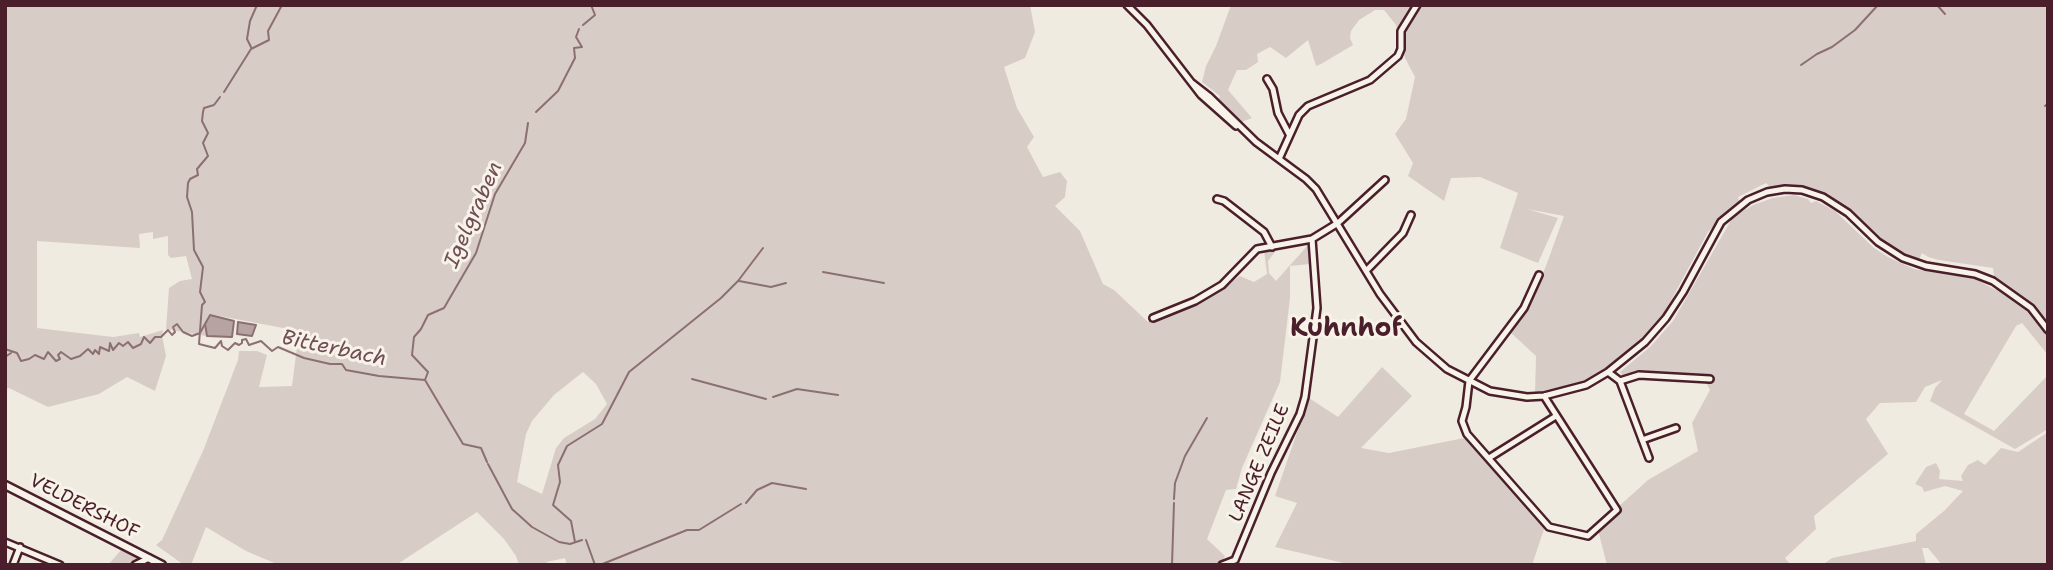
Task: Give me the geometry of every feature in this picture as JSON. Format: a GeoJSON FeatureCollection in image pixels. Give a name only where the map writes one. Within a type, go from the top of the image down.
{"type":"FeatureCollection","features":[{"type":"Feature","properties":{"kind":"main road","name":"VELDERSHOF"},"geometry":{"type":"LineString","coordinates":[[5,485],[162,565]]}},
{"type":"Feature","properties":{"kind":"street"},"geometry":{"type":"LineString","coordinates":[[1127,5],[1147,25],[1192,83],[1223,117],[1316,189],[1380,294],[1416,342],[1447,369],[1490,391],[1508,396],[1544,396],[1586,385],[1608,372],[1645,342],[1684,292],[1721,222],[1748,200],[1767,192],[1784,190],[1802,190],[1823,197],[1849,213],[1878,242],[1903,258],[1926,266],[1975,274],[1993,281],[2031,307],[2048,330]]}},
{"type":"Feature","properties":{"kind":"street"},"geometry":{"type":"LineString","coordinates":[[1279,159],[1299,115],[1308,106],[1370,80],[1398,57],[1401,31],[1417,5]]}},
{"type":"Feature","properties":{"kind":"street"},"geometry":{"type":"LineString","coordinates":[[1268,79],[1278,113],[1289,134]]}},
{"type":"Feature","properties":{"kind":"street"},"geometry":{"type":"LineString","coordinates":[[1192,83],[1219,105],[1247,134]]}},
{"type":"Feature","properties":{"kind":"street"},"geometry":{"type":"LineString","coordinates":[[1153,318],[1195,301],[1222,285],[1257,249],[1312,239],[1338,223],[1385,180]]}},
{"type":"Feature","properties":{"kind":"street"},"geometry":{"type":"LineString","coordinates":[[1217,199],[1224,201],[1264,232],[1272,247]]}},
{"type":"Feature","properties":{"kind":"street"},"geometry":{"type":"LineString","coordinates":[[1366,271],[1403,233],[1411,215]]}},
{"type":"Feature","properties":{"kind":"street","name":"LANGE ZEILE"},"geometry":{"type":"LineString","coordinates":[[1235,560],[1271,473],[1300,415],[1305,397],[1317,308],[1312,239]]}},
{"type":"Feature","properties":{"kind":"street"},"geometry":{"type":"LineString","coordinates":[[1539,275],[1524,308],[1469,382],[1462,421],[1467,434],[1549,527],[1588,536],[1618,510],[1544,396]]}},
{"type":"Feature","properties":{"kind":"street"},"geometry":{"type":"LineString","coordinates":[[1608,372],[1620,381],[1649,458]]}},
{"type":"Feature","properties":{"kind":"street"},"geometry":{"type":"LineString","coordinates":[[1620,381],[1639,375],[1710,379]]}},
{"type":"Feature","properties":{"kind":"street"},"geometry":{"type":"LineString","coordinates":[[1489,458],[1556,416]]}},
{"type":"Feature","properties":{"kind":"street"},"geometry":{"type":"LineString","coordinates":[[1642,440],[1676,428]]}},
{"type":"Feature","properties":{"kind":"street"},"geometry":{"type":"LineString","coordinates":[[5,542],[60,565]]}},
{"type":"Feature","properties":{"kind":"street"},"geometry":{"type":"LineString","coordinates":[[13,565],[20,547]]}},
{"type":"Feature","properties":{"kind":"street"},"geometry":{"type":"LineString","coordinates":[[135,565],[149,558]]}},
{"type":"Feature","properties":{"kind":"street"},"geometry":{"type":"LineString","coordinates":[[1222,565],[1235,560],[1244,565]]}},
{"type":"Feature","properties":{"kind":"shaded area"},"geometry":{"type":"Polygon","coordinates":[[[5,5],[1030,5],[1035,32],[1025,58],[1004,67],[1017,108],[1034,137],[1027,147],[1043,177],[1060,172],[1067,181],[1065,197],[1055,206],[1080,231],[1103,284],[1114,290],[1148,322],[1202,302],[1240,276],[1254,282],[1267,274],[1264,250],[1278,248],[1268,261],[1269,273],[1276,281],[1308,245],[1310,264],[1290,266],[1290,298],[1280,382],[1242,468],[1236,489],[1226,490],[1207,539],[1225,556],[1221,565],[567,565],[565,558],[547,562],[547,565],[519,565],[504,539],[477,512],[396,565],[279,565],[246,551],[206,527],[191,565],[184,565],[156,545],[162,540],[203,451],[238,360],[239,351],[257,351],[267,355],[259,387],[292,386],[299,331],[209,314],[204,325],[206,336],[166,329],[169,288],[180,281],[192,279],[186,256],[171,258],[168,255],[168,236],[153,239],[153,232],[139,234],[140,248],[37,241],[37,328],[113,337],[139,333],[140,337],[163,330],[166,356],[155,391],[127,377],[99,394],[48,407],[9,388],[5,389],[5,5]],[[583,372],[554,395],[532,421],[526,434],[517,482],[542,494],[556,448],[564,438],[595,419],[607,404],[596,384],[583,372]]]}},
{"type":"Feature","properties":{"kind":"shaded area"},"geometry":{"type":"Polygon","coordinates":[[[1231,5],[2048,5],[2048,355],[2022,323],[2016,326],[1964,414],[1994,431],[2048,375],[2048,429],[2015,449],[1930,401],[1935,388],[1942,380],[1925,387],[1916,402],[1880,403],[1866,419],[1888,454],[1814,516],[1816,529],[1785,558],[1791,565],[1607,565],[1597,526],[1648,480],[1698,451],[1692,423],[1710,390],[1705,381],[1638,373],[1625,379],[1620,372],[1650,347],[1673,321],[1733,217],[1753,205],[1794,195],[1808,199],[1811,203],[1816,201],[1835,211],[1874,248],[1914,269],[1975,279],[1996,290],[1993,268],[1939,260],[1922,253],[1919,260],[1905,256],[1875,235],[1854,213],[1828,194],[1802,186],[1771,188],[1766,183],[1738,197],[1739,201],[1708,232],[1662,317],[1642,340],[1614,364],[1579,383],[1564,389],[1535,393],[1536,356],[1510,332],[1527,309],[1564,216],[1527,209],[1558,218],[1538,263],[1500,248],[1518,193],[1480,177],[1451,178],[1444,201],[1408,176],[1413,163],[1395,134],[1406,119],[1415,77],[1405,58],[1396,25],[1384,10],[1375,10],[1359,20],[1351,31],[1353,45],[1316,66],[1308,40],[1286,58],[1270,47],[1257,54],[1258,62],[1246,70],[1237,70],[1228,90],[1252,118],[1239,123],[1218,100],[1220,96],[1202,82],[1231,5]]]}},
{"type":"Feature","properties":{"kind":"shaded area"},"geometry":{"type":"Polygon","coordinates":[[[210,315],[234,321],[232,337],[207,336],[205,324],[210,315]]]}},
{"type":"Feature","properties":{"kind":"shaded area"},"geometry":{"type":"Polygon","coordinates":[[[238,322],[256,325],[252,336],[237,334],[238,322]]]}},
{"type":"Feature","properties":{"kind":"shaded area"},"geometry":{"type":"Polygon","coordinates":[[[1382,367],[1412,396],[1361,448],[1389,453],[1469,437],[1545,526],[1532,565],[1352,565],[1275,547],[1297,503],[1275,496],[1309,398],[1338,417],[1382,367]]]}},
{"type":"Feature","properties":{"kind":"shaded area"},"geometry":{"type":"Polygon","coordinates":[[[2048,432],[2048,565],[1942,565],[1928,548],[1922,548],[1926,565],[1822,565],[1832,558],[1916,541],[1916,534],[1963,491],[1945,486],[1924,492],[1922,487],[1915,484],[1926,467],[1936,463],[1940,471],[1939,479],[1963,481],[1961,476],[1968,465],[1978,460],[1985,465],[2001,448],[2018,452],[2048,432]]]}},
{"type":"Feature","properties":{"kind":"shaded area"},"geometry":{"type":"Polygon","coordinates":[[[121,550],[152,565],[108,565],[121,550]]]}},
{"type":"Feature","properties":{"kind":"waterway"},"geometry":{"type":"LineString","coordinates":[[251,47],[247,39],[250,21],[257,5]]}},
{"type":"Feature","properties":{"kind":"waterway"},"geometry":{"type":"LineString","coordinates":[[224,92],[251,49],[269,40],[268,31],[282,5]]}},
{"type":"Feature","properties":{"kind":"waterway","name":"Igelgraben"},"geometry":{"type":"LineString","coordinates":[[583,25],[595,15],[591,5]]}},
{"type":"Feature","properties":{"kind":"waterway"},"geometry":{"type":"LineString","coordinates":[[1801,65],[1855,30],[1878,5]]}},
{"type":"Feature","properties":{"kind":"waterway"},"geometry":{"type":"LineString","coordinates":[[1937,5],[1945,14]]}},
{"type":"Feature","properties":{"kind":"waterway","name":"Igelgraben"},"geometry":{"type":"LineString","coordinates":[[536,112],[558,91],[575,58],[574,48],[582,47],[576,37],[579,29]]}},
{"type":"Feature","properties":{"kind":"waterway","name":"Bitterbach"},"geometry":{"type":"LineString","coordinates":[[220,97],[214,105],[204,108],[202,121],[208,133],[203,143],[208,156],[197,169],[198,175],[188,183],[187,197],[192,212],[194,250],[203,267],[200,292],[205,302],[202,305],[199,344],[215,348],[221,341],[222,346],[228,350],[235,343],[242,343],[242,340],[246,339],[249,345],[261,341],[272,351],[278,347],[304,358],[342,364],[346,370],[425,380],[463,444],[481,448],[487,462]]}},
{"type":"Feature","properties":{"kind":"waterway","name":"Igelgraben"},"geometry":{"type":"LineString","coordinates":[[425,380],[428,372],[412,355],[414,337],[428,315],[444,308],[476,253],[495,194],[525,143],[528,123]]}},
{"type":"Feature","properties":{"kind":"waterway"},"geometry":{"type":"LineString","coordinates":[[575,542],[571,521],[553,505],[560,482],[558,465],[567,446],[602,424],[629,372],[721,298],[763,248]]}},
{"type":"Feature","properties":{"kind":"waterway"},"geometry":{"type":"LineString","coordinates":[[823,272],[884,283]]}},
{"type":"Feature","properties":{"kind":"waterway"},"geometry":{"type":"LineString","coordinates":[[739,281],[771,287],[786,283]]}},
{"type":"Feature","properties":{"kind":"waterway","name":"Bitterbach"},"geometry":{"type":"LineString","coordinates":[[5,349],[17,353],[21,361],[35,355],[44,359],[48,352],[56,361],[60,359],[58,355],[61,352],[71,359],[88,349],[93,354],[95,350],[99,354],[100,347],[109,351],[110,343],[113,350],[119,343],[123,346],[128,342],[133,348],[141,344],[144,337],[150,343],[168,330],[172,335],[175,332],[173,327],[177,324],[183,332],[192,336],[200,333],[205,324]]}},
{"type":"Feature","properties":{"kind":"waterway"},"geometry":{"type":"LineString","coordinates":[[5,357],[11,353]]}},
{"type":"Feature","properties":{"kind":"waterway"},"geometry":{"type":"LineString","coordinates":[[692,379],[766,399]]}},
{"type":"Feature","properties":{"kind":"waterway"},"geometry":{"type":"LineString","coordinates":[[773,397],[797,389],[838,395]]}},
{"type":"Feature","properties":{"kind":"waterway"},"geometry":{"type":"LineString","coordinates":[[1174,499],[1175,483],[1185,456],[1207,418]]}},
{"type":"Feature","properties":{"kind":"waterway","name":"Bitterbach"},"geometry":{"type":"LineString","coordinates":[[488,464],[512,509],[532,527],[559,542],[570,544],[582,540]]}},
{"type":"Feature","properties":{"kind":"waterway"},"geometry":{"type":"LineString","coordinates":[[746,503],[757,490],[772,483],[806,489]]}},
{"type":"Feature","properties":{"kind":"waterway"},"geometry":{"type":"LineString","coordinates":[[1172,565],[1174,503]]}},
{"type":"Feature","properties":{"kind":"waterway"},"geometry":{"type":"LineString","coordinates":[[600,565],[687,530],[699,530],[741,504]]}},
{"type":"Feature","properties":{"kind":"waterway","name":"Bitterbach"},"geometry":{"type":"LineString","coordinates":[[586,540],[595,565]]}},
{"type":"Feature","properties":{"kind":"district","name":"Kuhnhof"},"geometry":{"type":"Point","coordinates":[1346,329]}}]}
